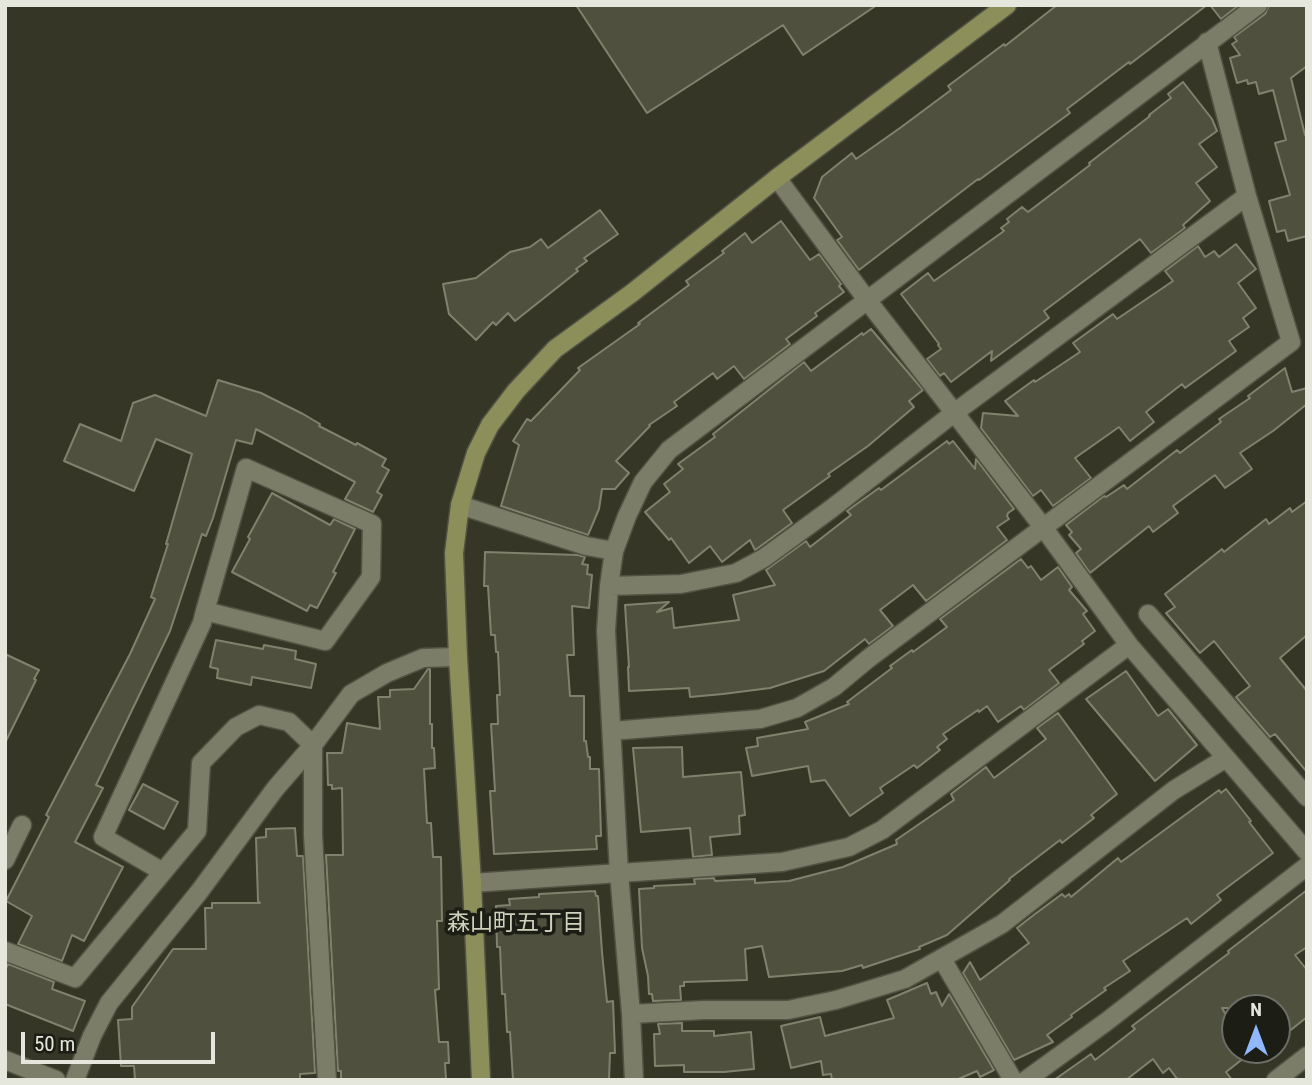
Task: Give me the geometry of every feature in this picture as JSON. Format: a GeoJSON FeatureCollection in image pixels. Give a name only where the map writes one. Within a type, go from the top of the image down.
{"type":"FeatureCollection","features":[{"type":"Feature","properties":{"kind":"street"},"geometry":{"type":"LineString","coordinates":[[481,1080],[454,553],[460,505],[476,453],[490,425],[516,391],[555,349],[1007,5]]}},
{"type":"Feature","properties":{"kind":"street"},"geometry":{"type":"LineString","coordinates":[[634,1080],[606,631],[614,551],[643,482],[669,450],[1258,5]]}},
{"type":"Feature","properties":{"kind":"street"},"geometry":{"type":"LineString","coordinates":[[612,731],[760,719],[797,708],[834,687],[1291,342],[1247,196],[1207,42]]}},
{"type":"Feature","properties":{"kind":"street"},"geometry":{"type":"LineString","coordinates":[[777,178],[867,300],[1044,527],[1129,645],[1307,852]]}},
{"type":"Feature","properties":{"kind":"street"},"geometry":{"type":"LineString","coordinates":[[609,586],[681,584],[736,573],[764,558],[1247,196]]}},
{"type":"Feature","properties":{"kind":"street"},"geometry":{"type":"LineString","coordinates":[[163,872],[103,837],[202,623],[205,611],[246,468],[372,524],[371,576],[325,641],[205,611]]}},
{"type":"Feature","properties":{"kind":"street"},"geometry":{"type":"LineString","coordinates":[[460,505],[586,546],[614,551]]}},
{"type":"Feature","properties":{"kind":"street"},"geometry":{"type":"LineString","coordinates":[[1148,614],[1307,797]]}},
{"type":"Feature","properties":{"kind":"street"},"geometry":{"type":"LineString","coordinates":[[472,883],[782,862],[849,847],[882,830],[1129,645]]}},
{"type":"Feature","properties":{"kind":"street"},"geometry":{"type":"LineString","coordinates":[[75,1080],[92,1036],[109,1003],[199,892],[275,789],[313,745],[351,694],[387,673],[423,658],[458,657]]}},
{"type":"Feature","properties":{"kind":"street"},"geometry":{"type":"LineString","coordinates":[[5,951],[75,978],[197,831],[201,763],[236,727],[259,715],[289,722],[313,745],[313,835],[327,1080]]}},
{"type":"Feature","properties":{"kind":"street"},"geometry":{"type":"LineString","coordinates":[[631,1014],[704,1010],[789,1010],[836,1000],[905,979],[1002,924],[1174,790],[1226,758]]}},
{"type":"Feature","properties":{"kind":"street"},"geometry":{"type":"LineString","coordinates":[[5,860],[22,825]]}},
{"type":"Feature","properties":{"kind":"street"},"geometry":{"type":"LineString","coordinates":[[1026,1080],[1106,1022],[1307,866]]}},
{"type":"Feature","properties":{"kind":"street"},"geometry":{"type":"LineString","coordinates":[[942,959],[1013,1080]]}},
{"type":"Feature","properties":{"kind":"street"},"geometry":{"type":"LineString","coordinates":[[1276,1080],[1307,1056]]}},
{"type":"Feature","properties":{"kind":"street"},"geometry":{"type":"LineString","coordinates":[[5,1060],[56,1080]]}},
{"type":"Feature","properties":{"kind":"building"},"geometry":{"type":"Polygon","coordinates":[[[576,5],[877,5],[803,55],[783,25],[647,113],[576,5]]]}},
{"type":"Feature","properties":{"kind":"building"},"geometry":{"type":"Polygon","coordinates":[[[1057,5],[1207,5],[1067,109],[1070,113],[859,270],[837,240],[842,237],[814,198],[822,177],[852,153],[856,159],[900,128],[951,90],[948,86],[1057,5]]]}},
{"type":"Feature","properties":{"kind":"building"},"geometry":{"type":"Polygon","coordinates":[[[1210,5],[1239,5],[1221,19],[1210,5]]]}},
{"type":"Feature","properties":{"kind":"building"},"geometry":{"type":"Polygon","coordinates":[[[1269,5],[1307,5],[1307,66],[1291,78],[1305,135],[1307,134],[1307,236],[1288,241],[1285,230],[1277,232],[1269,201],[1290,195],[1275,143],[1286,140],[1273,90],[1259,94],[1256,82],[1248,84],[1247,80],[1237,83],[1230,58],[1240,55],[1232,44],[1237,41],[1234,37],[1265,14],[1269,5]]]}},
{"type":"Feature","properties":{"kind":"building"},"geometry":{"type":"Polygon","coordinates":[[[1183,82],[1212,119],[1217,131],[1199,144],[1217,167],[1196,183],[1210,201],[1183,225],[1185,228],[1151,253],[1140,239],[1044,311],[1049,318],[991,361],[992,351],[951,382],[944,373],[940,376],[927,359],[941,349],[939,344],[901,294],[928,273],[934,281],[1004,231],[1001,228],[1009,222],[1007,219],[1022,207],[1028,212],[1090,165],[1089,163],[1171,98],[1168,94],[1183,82]]]}},
{"type":"Feature","properties":{"kind":"building"},"geometry":{"type":"Polygon","coordinates":[[[600,210],[618,234],[584,258],[587,261],[576,269],[578,271],[515,321],[508,313],[496,325],[493,322],[476,340],[449,314],[443,284],[476,278],[510,252],[530,247],[541,239],[548,248],[600,210]]]}},
{"type":"Feature","properties":{"kind":"building"},"geometry":{"type":"Polygon","coordinates":[[[781,221],[810,260],[819,254],[844,292],[786,339],[790,344],[744,379],[734,366],[717,379],[713,373],[674,402],[677,406],[649,425],[616,461],[629,473],[615,489],[602,489],[599,509],[588,535],[501,506],[519,445],[513,441],[527,419],[531,421],[580,370],[578,368],[689,285],[686,281],[724,253],[722,251],[745,233],[752,243],[781,221]]]}},
{"type":"Feature","properties":{"kind":"building"},"geometry":{"type":"Polygon","coordinates":[[[1236,244],[1256,269],[1238,283],[1256,308],[1243,318],[1249,327],[1229,341],[1236,351],[1185,388],[1182,384],[1146,412],[1154,422],[1130,441],[1119,427],[1075,458],[1091,478],[1053,506],[1041,490],[1033,496],[981,428],[983,413],[1018,416],[1005,401],[1080,352],[1073,343],[1113,314],[1117,319],[1173,281],[1165,271],[1198,246],[1205,257],[1214,251],[1219,257],[1236,244]]]}},
{"type":"Feature","properties":{"kind":"building"},"geometry":{"type":"Polygon","coordinates":[[[871,329],[923,390],[909,401],[914,407],[868,446],[828,474],[830,476],[783,510],[792,523],[758,548],[755,550],[750,540],[722,562],[710,546],[689,563],[671,538],[669,540],[645,512],[670,492],[664,484],[683,469],[678,464],[715,437],[713,434],[804,362],[811,371],[871,329]]]}},
{"type":"Feature","properties":{"kind":"building"},"geometry":{"type":"Polygon","coordinates":[[[1285,368],[1292,392],[1307,388],[1307,404],[1240,453],[1252,469],[1225,488],[1215,475],[1173,506],[1178,513],[1153,532],[1149,526],[1090,573],[1076,553],[1081,549],[1069,535],[1072,532],[1066,525],[1104,496],[1124,485],[1127,489],[1177,450],[1180,453],[1285,368]]]}},
{"type":"Feature","properties":{"kind":"building"},"geometry":{"type":"Polygon","coordinates":[[[218,380],[261,393],[303,414],[320,424],[319,426],[386,459],[382,466],[389,470],[377,492],[382,495],[373,512],[345,499],[355,482],[256,429],[252,444],[236,440],[213,518],[206,536],[202,534],[170,631],[96,785],[103,788],[75,842],[123,867],[84,941],[72,935],[62,961],[18,944],[32,916],[6,901],[49,817],[46,815],[130,654],[155,599],[151,597],[192,454],[156,439],[134,491],[64,461],[80,424],[121,441],[133,403],[155,395],[206,416],[218,380]]]}},
{"type":"Feature","properties":{"kind":"building"},"geometry":{"type":"Polygon","coordinates":[[[947,441],[949,444],[953,441],[975,469],[976,459],[1014,509],[1008,513],[1009,519],[997,527],[1007,540],[926,601],[913,585],[880,610],[893,626],[869,644],[865,639],[824,671],[770,688],[723,694],[690,697],[689,688],[629,691],[625,605],[669,602],[657,612],[672,608],[674,628],[739,620],[733,595],[775,585],[766,570],[806,541],[810,547],[851,515],[847,511],[879,488],[881,490],[947,441]]]}},
{"type":"Feature","properties":{"kind":"building"},"geometry":{"type":"Polygon","coordinates":[[[272,493],[330,525],[334,519],[355,529],[317,608],[310,605],[307,611],[232,572],[272,493]]]}},
{"type":"Feature","properties":{"kind":"building"},"geometry":{"type":"Polygon","coordinates":[[[1307,501],[1307,635],[1280,658],[1307,691],[1307,772],[1275,734],[1270,737],[1236,697],[1250,686],[1214,641],[1200,653],[1166,613],[1175,607],[1165,594],[1222,549],[1224,552],[1266,519],[1269,524],[1290,508],[1292,512],[1307,501]]]}},
{"type":"Feature","properties":{"kind":"building"},"geometry":{"type":"Polygon","coordinates":[[[485,552],[578,555],[585,557],[582,564],[588,565],[587,574],[592,575],[589,608],[572,606],[574,655],[567,655],[570,696],[584,696],[584,741],[590,757],[590,769],[599,769],[601,836],[596,836],[597,849],[494,854],[490,791],[495,791],[491,724],[498,724],[497,695],[500,695],[498,652],[495,635],[491,635],[488,586],[484,586],[485,552]]]}},
{"type":"Feature","properties":{"kind":"building"},"geometry":{"type":"Polygon","coordinates":[[[1021,559],[1028,568],[1031,566],[1041,580],[1058,567],[1072,587],[1069,590],[1087,611],[1083,614],[1095,631],[1082,641],[1084,644],[1049,670],[1059,683],[1024,710],[1021,706],[998,722],[987,706],[979,712],[978,710],[943,734],[947,739],[937,747],[940,750],[917,768],[914,765],[880,788],[883,793],[850,816],[825,780],[811,782],[808,766],[752,776],[746,748],[758,746],[757,738],[808,729],[805,722],[849,704],[847,702],[892,668],[890,666],[947,627],[940,619],[1021,559]]]}},
{"type":"Feature","properties":{"kind":"building"},"geometry":{"type":"Polygon","coordinates":[[[216,640],[263,649],[264,645],[296,651],[295,659],[316,664],[311,688],[252,677],[251,685],[217,678],[218,669],[210,667],[216,640]]]}},
{"type":"Feature","properties":{"kind":"building"},"geometry":{"type":"Polygon","coordinates":[[[5,654],[39,670],[5,743],[5,654]]]}},
{"type":"Feature","properties":{"kind":"building"},"geometry":{"type":"Polygon","coordinates":[[[428,669],[435,768],[424,769],[427,823],[431,823],[433,857],[441,857],[442,921],[437,921],[439,989],[435,990],[439,1042],[448,1042],[449,1063],[445,1063],[446,1080],[341,1080],[341,1071],[338,1071],[326,855],[343,855],[342,788],[332,789],[332,785],[328,785],[327,753],[342,753],[347,723],[380,729],[378,697],[390,697],[390,690],[414,689],[428,669]]]}},
{"type":"Feature","properties":{"kind":"building"},"geometry":{"type":"Polygon","coordinates":[[[1126,671],[1158,716],[1168,709],[1197,745],[1155,781],[1086,699],[1126,671]]]}},
{"type":"Feature","properties":{"kind":"building"},"geometry":{"type":"Polygon","coordinates":[[[1058,713],[1117,794],[1091,815],[1094,818],[1009,879],[947,935],[919,947],[920,949],[863,968],[862,965],[842,971],[769,977],[762,946],[745,949],[747,980],[684,982],[684,986],[680,986],[681,1000],[653,1001],[652,994],[649,994],[642,948],[639,889],[695,884],[694,879],[755,879],[755,883],[789,881],[843,867],[897,844],[896,840],[954,800],[951,794],[986,767],[994,778],[1046,739],[1037,728],[1058,713]]]}},
{"type":"Feature","properties":{"kind":"building"},"geometry":{"type":"Polygon","coordinates":[[[682,747],[683,777],[741,772],[745,815],[739,816],[740,834],[710,837],[712,855],[693,857],[690,828],[641,832],[633,748],[682,747]]]}},
{"type":"Feature","properties":{"kind":"building"},"geometry":{"type":"Polygon","coordinates":[[[143,784],[178,802],[164,829],[129,810],[143,784]]]}},
{"type":"Feature","properties":{"kind":"building"},"geometry":{"type":"Polygon","coordinates":[[[1226,789],[1273,853],[1217,895],[1221,900],[1191,924],[1187,918],[1123,961],[1130,971],[1104,988],[1106,990],[1047,1035],[1053,1042],[1014,1060],[963,973],[970,962],[980,980],[1029,943],[1017,928],[1035,914],[1062,894],[1065,897],[1069,894],[1071,897],[1118,858],[1121,862],[1219,790],[1221,793],[1226,789]]]}},
{"type":"Feature","properties":{"kind":"building"},"geometry":{"type":"Polygon","coordinates":[[[295,828],[297,856],[303,856],[315,1073],[300,1074],[300,1080],[135,1080],[134,1066],[121,1066],[118,1020],[132,1019],[132,1007],[173,949],[206,949],[205,908],[212,908],[212,903],[260,903],[256,838],[266,837],[266,829],[295,828]]]}},
{"type":"Feature","properties":{"kind":"building"},"geometry":{"type":"Polygon","coordinates":[[[1307,890],[1307,947],[1295,955],[1307,970],[1307,1017],[1291,1030],[1291,994],[1221,994],[1221,1064],[1236,1064],[1226,1072],[1232,1080],[1178,1080],[1169,1068],[1163,1073],[1153,1059],[1126,1080],[1054,1080],[1091,1054],[1095,1060],[1135,1029],[1132,1026],[1229,953],[1228,951],[1307,890]]]}},
{"type":"Feature","properties":{"kind":"building"},"geometry":{"type":"Polygon","coordinates":[[[595,891],[598,896],[607,1002],[613,1001],[615,1053],[610,1053],[609,1080],[513,1080],[510,1032],[507,1032],[505,994],[502,994],[500,947],[497,947],[496,906],[510,905],[509,899],[539,897],[539,894],[595,891]]]}},
{"type":"Feature","properties":{"kind":"building"},"geometry":{"type":"Polygon","coordinates":[[[8,964],[54,982],[52,989],[85,1001],[73,1031],[5,1004],[5,970],[8,964]]]}},
{"type":"Feature","properties":{"kind":"building"},"geometry":{"type":"Polygon","coordinates":[[[927,983],[931,994],[936,992],[942,1006],[949,994],[994,1070],[980,1077],[977,1071],[956,1080],[832,1080],[831,1074],[823,1075],[821,1061],[791,1068],[781,1026],[820,1017],[825,1036],[894,1018],[887,1000],[927,983]]]}},
{"type":"Feature","properties":{"kind":"building"},"geometry":{"type":"Polygon","coordinates":[[[682,1023],[682,1031],[714,1031],[714,1036],[751,1032],[754,1069],[684,1072],[684,1065],[655,1066],[654,1034],[660,1034],[658,1024],[682,1023]]]}},
{"type":"Feature","properties":{"kind":"district","name":"森山町五丁目"},"geometry":{"type":"Point","coordinates":[516,924]}}]}
